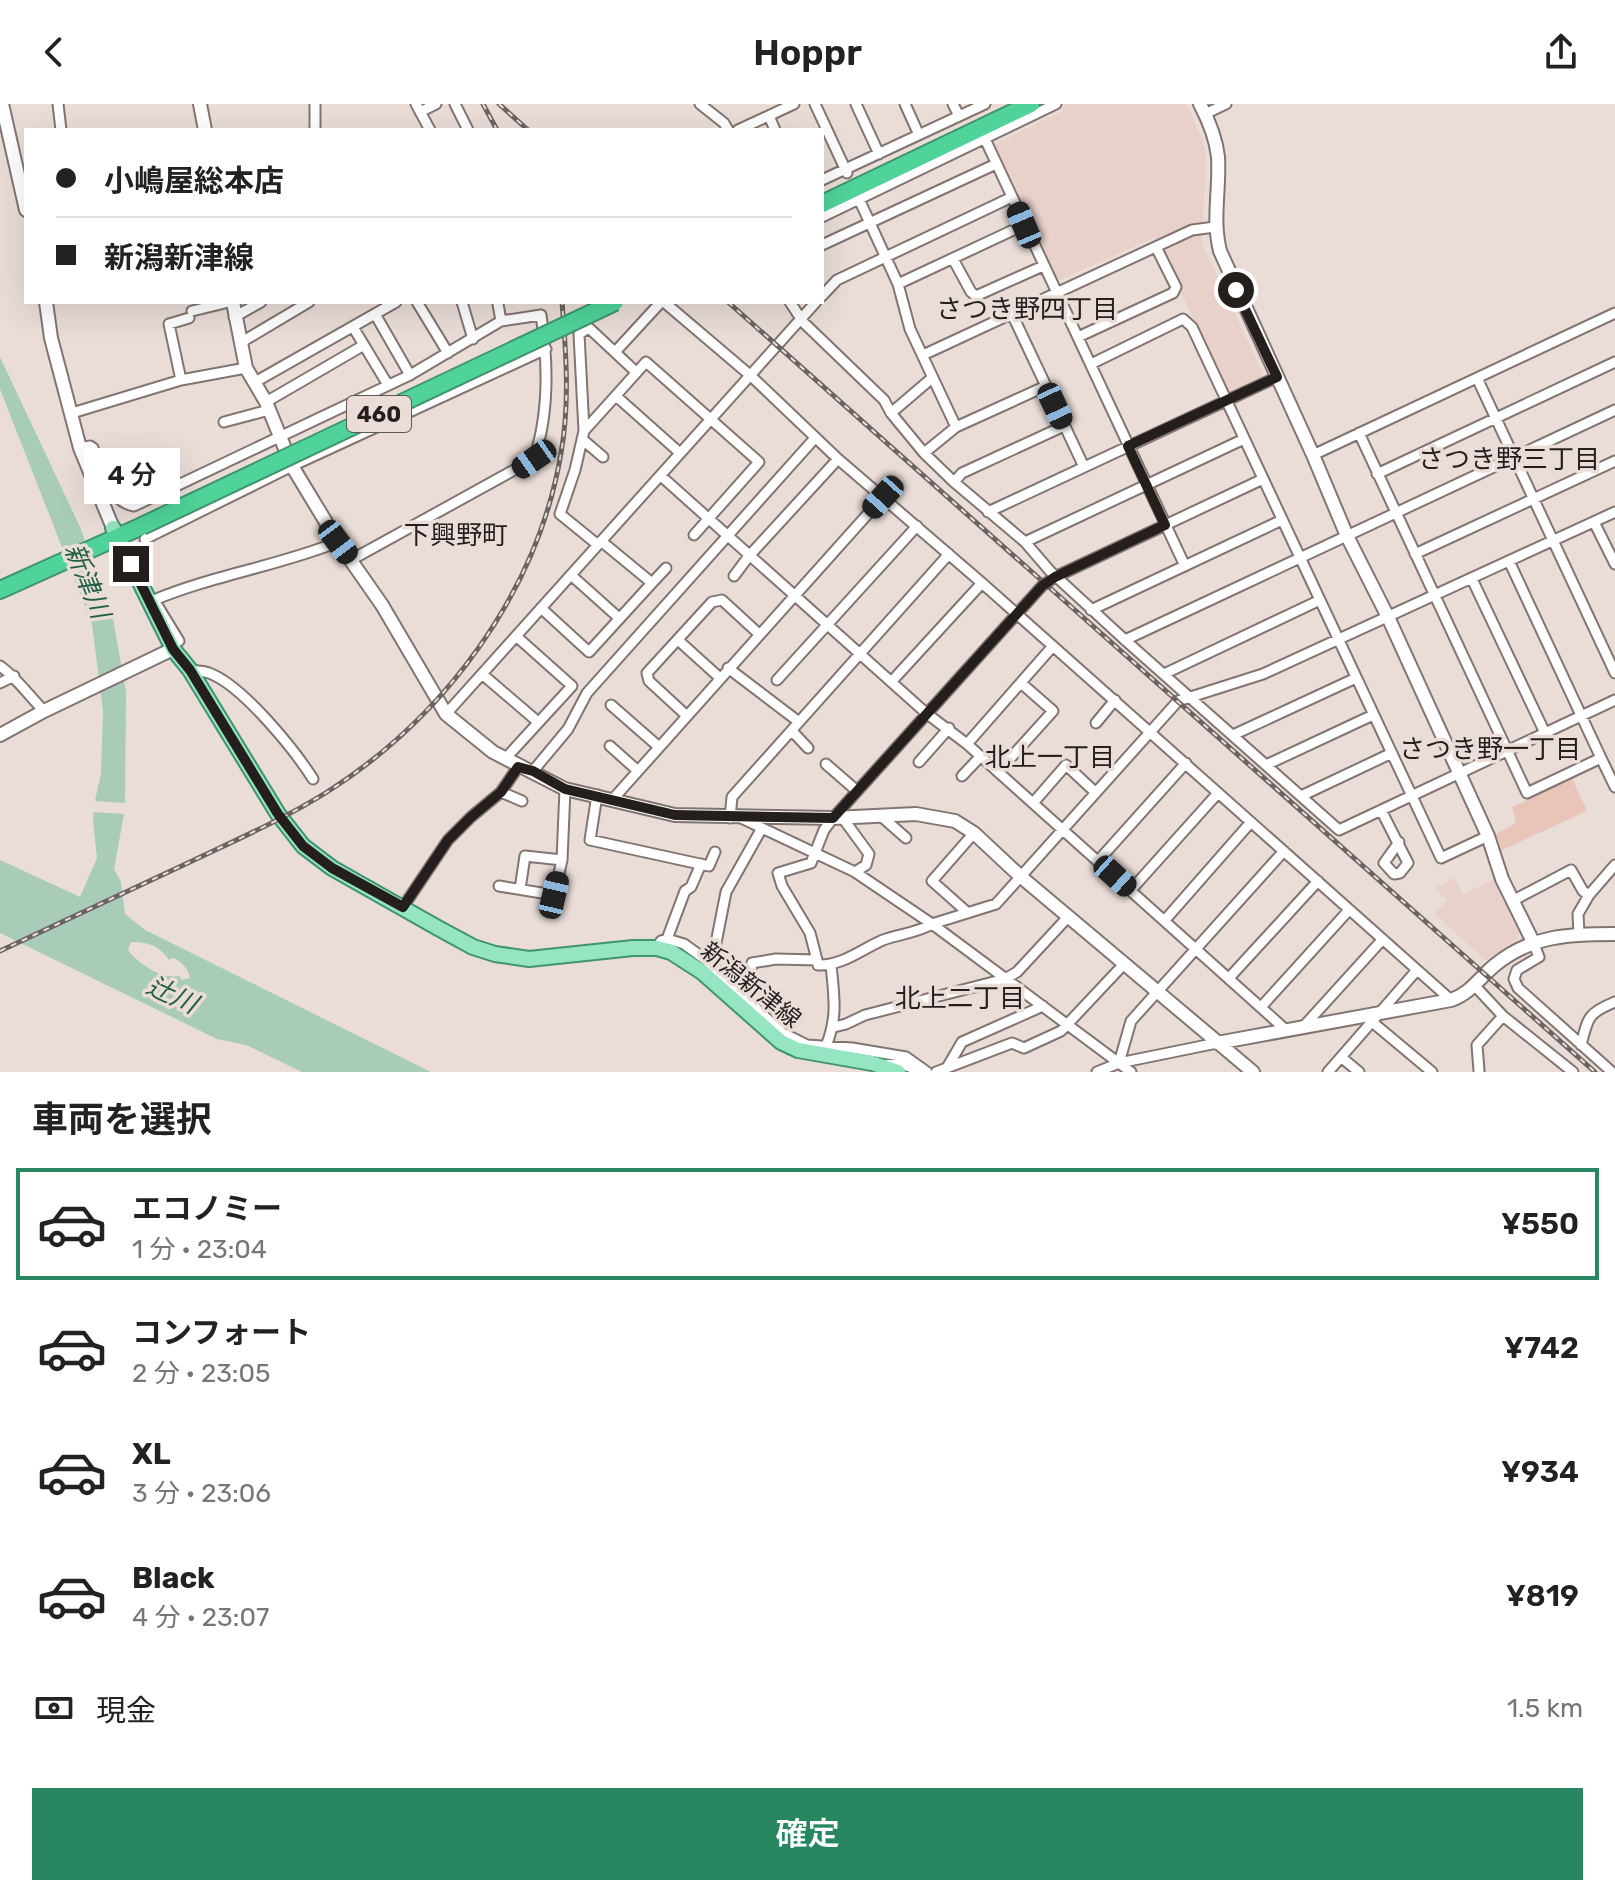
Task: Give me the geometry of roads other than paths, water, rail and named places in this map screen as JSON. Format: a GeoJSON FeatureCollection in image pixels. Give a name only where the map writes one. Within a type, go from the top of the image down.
{"type":"FeatureCollection","features":[{"type":"Feature","properties":{"kind":"highway"},"geometry":{"type":"LineString","coordinates":[[824,203],[1011,104]]}},
{"type":"Feature","properties":{"kind":"highway"},"geometry":{"type":"LineString","coordinates":[[824,194],[851,186],[1031,104]]}},
{"type":"Feature","properties":{"kind":"highway","name":"460"},"geometry":{"type":"LineString","coordinates":[[142,527],[590,304]]}},
{"type":"Feature","properties":{"kind":"highway","name":"460"},"geometry":{"type":"LineString","coordinates":[[0,590],[51,562],[109,536],[142,527],[611,304]]}},
{"type":"Feature","properties":{"kind":"highway","name":"460"},"geometry":{"type":"LineString","coordinates":[[0,580],[51,562]]}},
{"type":"Feature","properties":{"kind":"main road","name":"新潟新津線"},"geometry":{"type":"LineString","coordinates":[[109,536],[172,647],[190,670],[278,814],[303,846],[332,868],[473,947],[508,957],[548,958],[662,943],[684,958],[781,1042],[821,1055],[898,1072]]}},
{"type":"Feature","properties":{"kind":"street"},"geometry":{"type":"LineString","coordinates":[[2,104],[22,175]]}},
{"type":"Feature","properties":{"kind":"street"},"geometry":{"type":"LineString","coordinates":[[58,104],[61,128]]}},
{"type":"Feature","properties":{"kind":"street"},"geometry":{"type":"LineString","coordinates":[[200,104],[205,128]]}},
{"type":"Feature","properties":{"kind":"street"},"geometry":{"type":"LineString","coordinates":[[315,104],[315,128]]}},
{"type":"Feature","properties":{"kind":"street"},"geometry":{"type":"LineString","coordinates":[[429,128],[418,108],[436,104]]}},
{"type":"Feature","properties":{"kind":"street"},"geometry":{"type":"LineString","coordinates":[[455,104],[467,128]]}},
{"type":"Feature","properties":{"kind":"street"},"geometry":{"type":"LineString","coordinates":[[700,104],[727,128]]}},
{"type":"Feature","properties":{"kind":"street"},"geometry":{"type":"LineString","coordinates":[[742,128],[794,104]]}},
{"type":"Feature","properties":{"kind":"street"},"geometry":{"type":"LineString","coordinates":[[815,104],[898,284],[910,329],[956,427]]}},
{"type":"Feature","properties":{"kind":"street"},"geometry":{"type":"LineString","coordinates":[[856,104],[879,154]]}},
{"type":"Feature","properties":{"kind":"street"},"geometry":{"type":"LineString","coordinates":[[905,104],[919,135]]}},
{"type":"Feature","properties":{"kind":"street"},"geometry":{"type":"LineString","coordinates":[[953,104],[959,116]]}},
{"type":"Feature","properties":{"kind":"street"},"geometry":{"type":"LineString","coordinates":[[824,215],[879,154],[985,104]]}},
{"type":"Feature","properties":{"kind":"street"},"geometry":{"type":"LineString","coordinates":[[824,180],[851,186],[985,139],[1056,104]]}},
{"type":"Feature","properties":{"kind":"street"},"geometry":{"type":"LineString","coordinates":[[1226,104],[1203,109],[1215,136],[1218,158],[1215,227],[1220,251],[1347,536],[1388,617],[1488,836],[1502,879],[1533,942],[1539,957],[1517,970],[1514,979],[1518,988],[1612,1072]]}},
{"type":"Feature","properties":{"kind":"street"},"geometry":{"type":"LineString","coordinates":[[769,116],[774,128]]}},
{"type":"Feature","properties":{"kind":"street"},"geometry":{"type":"LineString","coordinates":[[985,139],[1185,566]]}},
{"type":"Feature","properties":{"kind":"street"},"geometry":{"type":"LineString","coordinates":[[824,244],[996,164]]}},
{"type":"Feature","properties":{"kind":"street"},"geometry":{"type":"LineString","coordinates":[[824,293],[837,280],[1012,197]]}},
{"type":"Feature","properties":{"kind":"street"},"geometry":{"type":"LineString","coordinates":[[898,284],[1024,225]]}},
{"type":"Feature","properties":{"kind":"street"},"geometry":{"type":"LineString","coordinates":[[923,355],[1192,230],[1215,227]]}},
{"type":"Feature","properties":{"kind":"street"},"geometry":{"type":"LineString","coordinates":[[1078,337],[1173,293],[1176,287],[1156,247]]}},
{"type":"Feature","properties":{"kind":"street"},"geometry":{"type":"LineString","coordinates":[[953,259],[976,296],[1043,266]]}},
{"type":"Feature","properties":{"kind":"street"},"geometry":{"type":"LineString","coordinates":[[46,304],[51,338],[80,448],[109,536]]}},
{"type":"Feature","properties":{"kind":"street"},"geometry":{"type":"LineString","coordinates":[[181,380],[169,324],[225,304]]}},
{"type":"Feature","properties":{"kind":"street"},"geometry":{"type":"LineString","coordinates":[[231,304],[246,368],[268,406],[292,466],[338,542],[382,605],[446,714],[505,759],[565,789],[675,815],[838,817],[916,814],[955,821],[974,833],[1020,876],[1253,1072]]}},
{"type":"Feature","properties":{"kind":"street"},"geometry":{"type":"LineString","coordinates":[[234,317],[257,304]]}},
{"type":"Feature","properties":{"kind":"street"},"geometry":{"type":"LineString","coordinates":[[240,343],[306,304]]}},
{"type":"Feature","properties":{"kind":"street"},"geometry":{"type":"LineString","coordinates":[[418,304],[448,353]]}},
{"type":"Feature","properties":{"kind":"street"},"geometry":{"type":"LineString","coordinates":[[463,304],[473,339]]}},
{"type":"Feature","properties":{"kind":"street"},"geometry":{"type":"LineString","coordinates":[[498,304],[501,321]]}},
{"type":"Feature","properties":{"kind":"street"},"geometry":{"type":"LineString","coordinates":[[351,560],[534,459],[543,412],[546,349],[541,315],[544,304]]}},
{"type":"Feature","properties":{"kind":"street"},"geometry":{"type":"LineString","coordinates":[[616,351],[660,304]]}},
{"type":"Feature","properties":{"kind":"street"},"geometry":{"type":"LineString","coordinates":[[664,304],[751,376],[838,459],[1018,614],[1451,1000]]}},
{"type":"Feature","properties":{"kind":"street"},"geometry":{"type":"LineString","coordinates":[[791,304],[800,317],[884,400],[924,453],[954,482],[1025,542],[1055,577],[1339,830],[1615,700]]}},
{"type":"Feature","properties":{"kind":"street"},"geometry":{"type":"LineString","coordinates":[[446,714],[813,304]]}},
{"type":"Feature","properties":{"kind":"street"},"geometry":{"type":"LineString","coordinates":[[255,382],[353,327],[380,308],[410,375]]}},
{"type":"Feature","properties":{"kind":"street"},"geometry":{"type":"LineString","coordinates":[[1313,455],[1615,313]]}},
{"type":"Feature","properties":{"kind":"street"},"geometry":{"type":"LineString","coordinates":[[1012,314],[1084,467]]}},
{"type":"Feature","properties":{"kind":"street"},"geometry":{"type":"LineString","coordinates":[[80,448],[93,448],[115,498],[130,507],[410,375],[501,321],[541,315]]}},
{"type":"Feature","properties":{"kind":"street"},"geometry":{"type":"LineString","coordinates":[[1091,364],[1183,319],[1192,327],[1441,858],[1488,836]]}},
{"type":"Feature","properties":{"kind":"street"},"geometry":{"type":"LineString","coordinates":[[353,327],[388,385]]}},
{"type":"Feature","properties":{"kind":"street"},"geometry":{"type":"LineString","coordinates":[[636,372],[589,328],[579,334],[583,435],[560,514],[652,583]]}},
{"type":"Feature","properties":{"kind":"street"},"geometry":{"type":"LineString","coordinates":[[224,422],[268,406],[364,345]]}},
{"type":"Feature","properties":{"kind":"street"},"geometry":{"type":"LineString","coordinates":[[142,527],[292,466],[546,349]]}},
{"type":"Feature","properties":{"kind":"street"},"geometry":{"type":"LineString","coordinates":[[583,435],[646,362],[759,462],[694,535]]}},
{"type":"Feature","properties":{"kind":"street"},"geometry":{"type":"LineString","coordinates":[[1377,474],[1615,362]]}},
{"type":"Feature","properties":{"kind":"street"},"geometry":{"type":"LineString","coordinates":[[72,413],[181,380],[246,368]]}},
{"type":"Feature","properties":{"kind":"street"},"geometry":{"type":"LineString","coordinates":[[988,512],[1277,377]]}},
{"type":"Feature","properties":{"kind":"street"},"geometry":{"type":"LineString","coordinates":[[891,413],[932,378]]}},
{"type":"Feature","properties":{"kind":"street"},"geometry":{"type":"LineString","coordinates":[[1477,378],[1615,673]]}},
{"type":"Feature","properties":{"kind":"street"},"geometry":{"type":"LineString","coordinates":[[924,453],[956,427],[1046,386]]}},
{"type":"Feature","properties":{"kind":"street"},"geometry":{"type":"LineString","coordinates":[[616,396],[680,453]]}},
{"type":"Feature","properties":{"kind":"street"},"geometry":{"type":"LineString","coordinates":[[1125,640],[1615,410]]}},
{"type":"Feature","properties":{"kind":"street"},"geometry":{"type":"LineString","coordinates":[[954,482],[962,473],[1064,426]]}},
{"type":"Feature","properties":{"kind":"street"},"geometry":{"type":"LineString","coordinates":[[1359,433],[1527,793],[1601,758]]}},
{"type":"Feature","properties":{"kind":"street"},"geometry":{"type":"LineString","coordinates":[[583,435],[603,457]]}},
{"type":"Feature","properties":{"kind":"street"},"geometry":{"type":"LineString","coordinates":[[533,771],[568,729],[587,693],[815,438]]}},
{"type":"Feature","properties":{"kind":"street"},"geometry":{"type":"LineString","coordinates":[[1025,542],[1244,439]]}},
{"type":"Feature","properties":{"kind":"street"},"geometry":{"type":"LineString","coordinates":[[734,576],[838,459]]}},
{"type":"Feature","properties":{"kind":"street"},"geometry":{"type":"LineString","coordinates":[[1415,554],[1615,461]]}},
{"type":"Feature","properties":{"kind":"street"},"geometry":{"type":"LineString","coordinates":[[661,476],[926,713],[949,728],[1286,1030]]}},
{"type":"Feature","properties":{"kind":"street"},"geometry":{"type":"LineString","coordinates":[[1263,479],[1055,577],[1042,586],[824,830],[811,863],[778,873],[782,886],[810,933],[818,965],[831,965],[886,939],[996,904],[1178,701],[1263,674],[1615,512]]}},
{"type":"Feature","properties":{"kind":"street"},"geometry":{"type":"LineString","coordinates":[[613,799],[883,497]]}},
{"type":"Feature","properties":{"kind":"street"},"geometry":{"type":"LineString","coordinates":[[1091,610],[1282,520]]}},
{"type":"Feature","properties":{"kind":"street"},"geometry":{"type":"LineString","coordinates":[[1594,522],[1612,551],[1615,564]]}},
{"type":"Feature","properties":{"kind":"street"},"geometry":{"type":"LineString","coordinates":[[777,680],[917,526]]}},
{"type":"Feature","properties":{"kind":"street"},"geometry":{"type":"LineString","coordinates":[[0,735],[129,670],[179,641],[154,600],[190,585],[305,556],[338,542]]}},
{"type":"Feature","properties":{"kind":"street"},"geometry":{"type":"LineString","coordinates":[[734,817],[732,797],[949,554]]}},
{"type":"Feature","properties":{"kind":"street"},"geometry":{"type":"LineString","coordinates":[[1509,561],[1615,787]]}},
{"type":"Feature","properties":{"kind":"street"},"geometry":{"type":"LineString","coordinates":[[541,608],[589,652],[666,568]]}},
{"type":"Feature","properties":{"kind":"street"},"geometry":{"type":"LineString","coordinates":[[571,575],[619,618]]}},
{"type":"Feature","properties":{"kind":"street"},"geometry":{"type":"LineString","coordinates":[[1472,579],[1545,733]]}},
{"type":"Feature","properties":{"kind":"street"},"geometry":{"type":"LineString","coordinates":[[892,681],[982,583]]}},
{"type":"Feature","properties":{"kind":"street"},"geometry":{"type":"LineString","coordinates":[[687,716],[649,681],[647,673],[712,602],[722,600],[759,634]]}},
{"type":"Feature","properties":{"kind":"street"},"geometry":{"type":"LineString","coordinates":[[1164,674],[1320,600]]}},
{"type":"Feature","properties":{"kind":"street"},"geometry":{"type":"LineString","coordinates":[[505,759],[572,686],[516,636]]}},
{"type":"Feature","properties":{"kind":"street"},"geometry":{"type":"LineString","coordinates":[[678,640],[720,678]]}},
{"type":"Feature","properties":{"kind":"street"},"geometry":{"type":"LineString","coordinates":[[967,744],[1053,646]]}},
{"type":"Feature","properties":{"kind":"street"},"geometry":{"type":"LineString","coordinates":[[0,666],[14,676],[16,683],[44,711]]}},
{"type":"Feature","properties":{"kind":"street"},"geometry":{"type":"LineString","coordinates":[[728,668],[799,722]]}},
{"type":"Feature","properties":{"kind":"street"},"geometry":{"type":"LineString","coordinates":[[190,670],[207,672],[228,683],[271,725],[313,779]]}},
{"type":"Feature","properties":{"kind":"street"},"geometry":{"type":"LineString","coordinates":[[482,674],[538,722]]}},
{"type":"Feature","properties":{"kind":"street"},"geometry":{"type":"LineString","coordinates":[[0,683],[14,676]]}},
{"type":"Feature","properties":{"kind":"street"},"geometry":{"type":"LineString","coordinates":[[1233,735],[1356,678]]}},
{"type":"Feature","properties":{"kind":"street"},"geometry":{"type":"LineString","coordinates":[[998,772],[1053,711],[1021,683]]}},
{"type":"Feature","properties":{"kind":"street"},"geometry":{"type":"LineString","coordinates":[[1096,723],[1115,700]]}},
{"type":"Feature","properties":{"kind":"street"},"geometry":{"type":"LineString","coordinates":[[611,705],[659,747]]}},
{"type":"Feature","properties":{"kind":"street"},"geometry":{"type":"LineString","coordinates":[[1266,765],[1373,715]]}},
{"type":"Feature","properties":{"kind":"street"},"geometry":{"type":"LineString","coordinates":[[919,762],[949,728]]}},
{"type":"Feature","properties":{"kind":"street"},"geometry":{"type":"LineString","coordinates":[[792,731],[808,748]]}},
{"type":"Feature","properties":{"kind":"street"},"geometry":{"type":"LineString","coordinates":[[610,746],[638,771]]}},
{"type":"Feature","properties":{"kind":"street"},"geometry":{"type":"LineString","coordinates":[[1301,796],[1392,753]]}},
{"type":"Feature","properties":{"kind":"street"},"geometry":{"type":"LineString","coordinates":[[962,776],[980,757]]}},
{"type":"Feature","properties":{"kind":"street"},"geometry":{"type":"LineString","coordinates":[[1098,861],[1186,763]]}},
{"type":"Feature","properties":{"kind":"street"},"geometry":{"type":"LineString","coordinates":[[826,764],[857,791]]}},
{"type":"Feature","properties":{"kind":"street"},"geometry":{"type":"LineString","coordinates":[[1033,803],[1066,765],[1095,792]]}},
{"type":"Feature","properties":{"kind":"street"},"geometry":{"type":"LineString","coordinates":[[403,907],[448,840],[501,792],[518,767]]}},
{"type":"Feature","properties":{"kind":"street"},"geometry":{"type":"LineString","coordinates":[[499,886],[554,895],[562,860],[565,789]]}},
{"type":"Feature","properties":{"kind":"street"},"geometry":{"type":"LineString","coordinates":[[501,792],[522,801]]}},
{"type":"Feature","properties":{"kind":"street"},"geometry":{"type":"LineString","coordinates":[[1131,890],[1218,793]]}},
{"type":"Feature","properties":{"kind":"street"},"geometry":{"type":"LineString","coordinates":[[597,795],[590,840],[709,866],[715,852]]}},
{"type":"Feature","properties":{"kind":"street"},"geometry":{"type":"LineString","coordinates":[[1381,810],[1399,842]]}},
{"type":"Feature","properties":{"kind":"street"},"geometry":{"type":"LineString","coordinates":[[881,816],[906,838]]}},
{"type":"Feature","properties":{"kind":"street"},"geometry":{"type":"LineString","coordinates":[[734,817],[855,872],[932,924],[1131,1072]]}},
{"type":"Feature","properties":{"kind":"street"},"geometry":{"type":"LineString","coordinates":[[838,817],[869,854],[866,865],[855,872]]}},
{"type":"Feature","properties":{"kind":"street"},"geometry":{"type":"LineString","coordinates":[[1165,920],[1251,822]]}},
{"type":"Feature","properties":{"kind":"street"},"geometry":{"type":"LineString","coordinates":[[706,960],[716,943],[726,892],[762,828]]}},
{"type":"Feature","properties":{"kind":"street"},"geometry":{"type":"LineString","coordinates":[[968,913],[932,881],[974,833]]}},
{"type":"Feature","properties":{"kind":"street"},"geometry":{"type":"LineString","coordinates":[[1119,1063],[1131,1021],[1284,851]]}},
{"type":"Feature","properties":{"kind":"street"},"geometry":{"type":"LineString","coordinates":[[520,889],[525,856],[562,860]]}},
{"type":"Feature","properties":{"kind":"street"},"geometry":{"type":"LineString","coordinates":[[701,864],[662,943],[684,944],[706,960],[781,1032],[807,1045],[852,1048],[906,1057],[925,1072]]}},
{"type":"Feature","properties":{"kind":"street"},"geometry":{"type":"LineString","coordinates":[[1579,934],[1578,914],[1589,895],[1615,865]]}},
{"type":"Feature","properties":{"kind":"street"},"geometry":{"type":"LineString","coordinates":[[1514,900],[1571,870],[1583,891],[1589,895]]}},
{"type":"Feature","properties":{"kind":"street"},"geometry":{"type":"LineString","coordinates":[[1229,978],[1318,881]]}},
{"type":"Feature","properties":{"kind":"street"},"geometry":{"type":"LineString","coordinates":[[1262,1006],[1349,910]]}},
{"type":"Feature","properties":{"kind":"street"},"geometry":{"type":"LineString","coordinates":[[834,1027],[865,1015],[1005,979],[1017,972],[1068,917]]}},
{"type":"Feature","properties":{"kind":"street"},"geometry":{"type":"LineString","coordinates":[[1097,1072],[1119,1063],[1217,1043],[1374,1018],[1451,1000],[1475,986],[1511,952],[1533,942],[1579,934],[1615,934]]}},
{"type":"Feature","properties":{"kind":"street"},"geometry":{"type":"LineString","coordinates":[[1303,1028],[1382,940]]}},
{"type":"Feature","properties":{"kind":"street"},"geometry":{"type":"LineString","coordinates":[[740,995],[752,963],[776,959],[817,960]]}},
{"type":"Feature","properties":{"kind":"street"},"geometry":{"type":"LineString","coordinates":[[936,1072],[1012,1043],[1024,1048],[1061,1031],[1124,964]]}},
{"type":"Feature","properties":{"kind":"street"},"geometry":{"type":"LineString","coordinates":[[826,1046],[834,1027],[835,1011],[831,965]]}},
{"type":"Feature","properties":{"kind":"street"},"geometry":{"type":"LineString","coordinates":[[1328,1072],[1417,970]]}},
{"type":"Feature","properties":{"kind":"street"},"geometry":{"type":"LineString","coordinates":[[1475,986],[1503,1016],[1573,1072]]}},
{"type":"Feature","properties":{"kind":"street"},"geometry":{"type":"LineString","coordinates":[[1581,1045],[1593,1011],[1615,1002]]}},
{"type":"Feature","properties":{"kind":"street"},"geometry":{"type":"LineString","coordinates":[[948,1066],[962,1042],[1043,1006]]}},
{"type":"Feature","properties":{"kind":"street"},"geometry":{"type":"LineString","coordinates":[[1479,1071],[1477,1045],[1503,1016]]}},
{"type":"Feature","properties":{"kind":"street"},"geometry":{"type":"LineString","coordinates":[[1374,1018],[1432,1072]]}},
{"type":"Feature","properties":{"kind":"street"},"geometry":{"type":"LineString","coordinates":[[826,1046],[877,1067],[898,1063],[925,1072]]}},
{"type":"Feature","properties":{"kind":"street"},"geometry":{"type":"LineString","coordinates":[[1341,1057],[1359,1072]]}},
{"type":"Feature","properties":{"kind":"street"},"geometry":{"type":"LineString","coordinates":[[1554,1072],[1561,1062]]}},
{"type":"Feature","properties":{"kind":"water","name":"新津川"},"geometry":{"type":"Polygon","coordinates":[[[0,357],[80,527],[112,613],[126,692],[125,803],[95,801],[101,773],[103,711],[92,624],[0,389],[0,357]]]}},
{"type":"Feature","properties":{"kind":"water","name":"辻川"},"geometry":{"type":"Polygon","coordinates":[[[94,812],[124,814],[114,869],[121,882],[125,914],[145,930],[431,1072],[302,1072],[246,1045],[217,1039],[0,933],[0,860],[80,897],[97,858],[94,812]],[[131,942],[128,950],[144,965],[158,973],[179,976],[182,980],[190,978],[179,961],[169,960],[153,946],[131,942]]]}},
{"type":"Feature","properties":{"kind":"railway"},"geometry":{"type":"LineString","coordinates":[[483,104],[496,128]]}},
{"type":"Feature","properties":{"kind":"railway"},"geometry":{"type":"LineString","coordinates":[[499,104],[526,128]]}},
{"type":"Feature","properties":{"kind":"railway"},"geometry":{"type":"LineString","coordinates":[[0,951],[244,837],[311,802],[370,762],[410,727],[446,689],[479,647],[508,602],[531,554],[549,504],[566,415],[562,304]]}},
{"type":"Feature","properties":{"kind":"railway"},"geometry":{"type":"LineString","coordinates":[[730,304],[1595,1072]]}},
{"type":"Feature","properties":{"kind":"district","name":"さつき野四丁目"},"geometry":{"type":"Point","coordinates":[1027,309]}},
{"type":"Feature","properties":{"kind":"district","name":"さつき野三丁目"},"geometry":{"type":"Point","coordinates":[1509,459]}},
{"type":"Feature","properties":{"kind":"district","name":"下興野町"},"geometry":{"type":"Point","coordinates":[456,535]}},
{"type":"Feature","properties":{"kind":"district","name":"さつき野一丁目"},"geometry":{"type":"Point","coordinates":[1490,749]}},
{"type":"Feature","properties":{"kind":"district","name":"北上一丁目"},"geometry":{"type":"Point","coordinates":[1050,757]}},
{"type":"Feature","properties":{"kind":"district","name":"北上二丁目"},"geometry":{"type":"Point","coordinates":[960,998]}}]}
